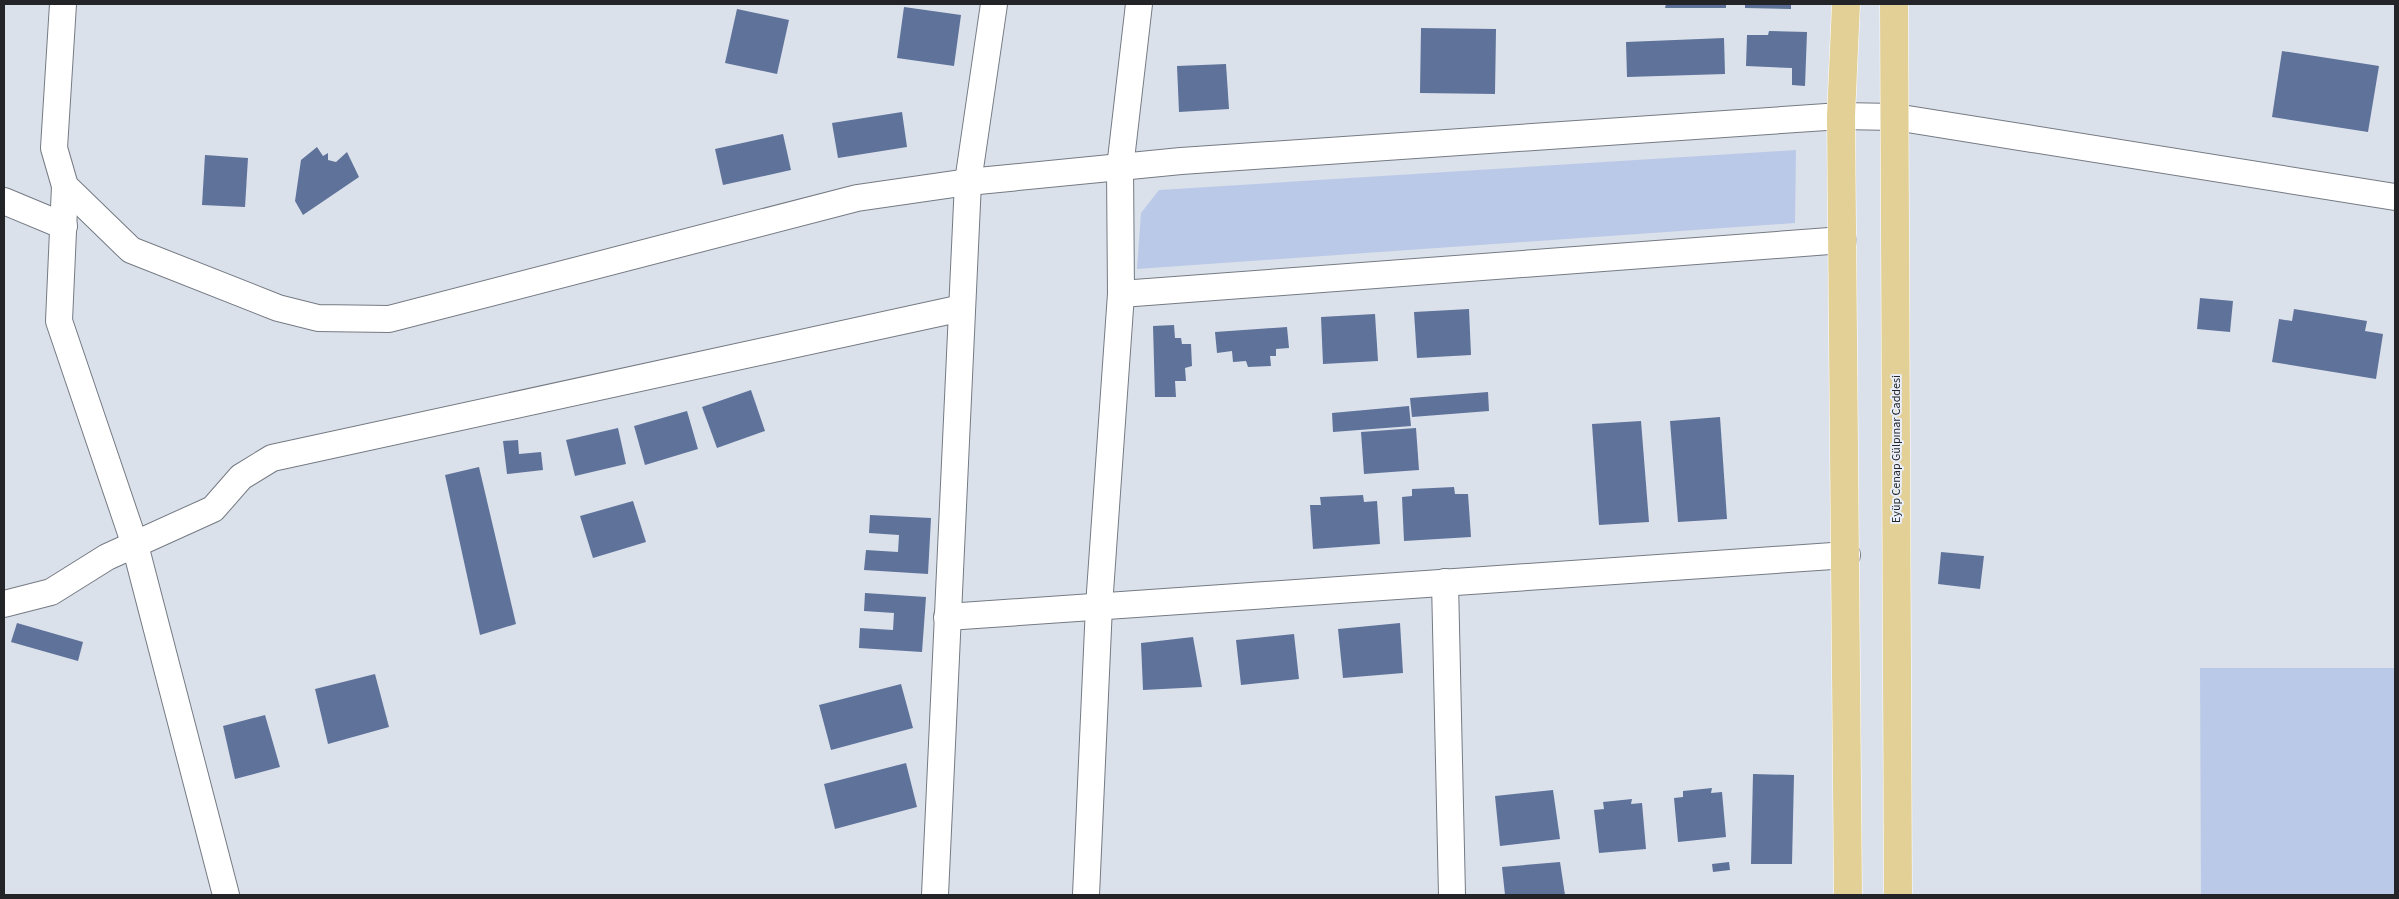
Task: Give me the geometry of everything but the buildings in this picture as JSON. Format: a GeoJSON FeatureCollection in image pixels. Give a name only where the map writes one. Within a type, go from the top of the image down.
{"type":"FeatureCollection","features":[{"type":"Feature","properties":{"kind":"main road"},"geometry":{"type":"LineString","coordinates":[[1846,4],[1841,116],[1847,555],[1848,895]]}},
{"type":"Feature","properties":{"kind":"main road","name":"Eyüp Cenap Gülpınar Caddesi"},"geometry":{"type":"LineString","coordinates":[[1894,4],[1898,895]]}},
{"type":"Feature","properties":{"kind":"street"},"geometry":{"type":"LineString","coordinates":[[63,4],[54,148],[65,186],[58,321],[135,545],[226,895]]}},
{"type":"Feature","properties":{"kind":"street"},"geometry":{"type":"LineString","coordinates":[[935,895],[968,182],[994,4]]}},
{"type":"Feature","properties":{"kind":"street"},"geometry":{"type":"LineString","coordinates":[[1086,895],[1099,606],[1121,294],[1120,168],[1139,4]]}},
{"type":"Feature","properties":{"kind":"street"},"geometry":{"type":"LineString","coordinates":[[65,186],[131,250],[278,308],[318,318],[389,319],[857,198],[968,182],[1190,160],[1841,116],[1895,117],[2395,197]]}},
{"type":"Feature","properties":{"kind":"street"},"geometry":{"type":"LineString","coordinates":[[4,201],[64,226]]}},
{"type":"Feature","properties":{"kind":"street"},"geometry":{"type":"LineString","coordinates":[[1121,294],[1843,240]]}},
{"type":"Feature","properties":{"kind":"street"},"geometry":{"type":"LineString","coordinates":[[4,604],[51,592],[107,557],[213,508],[241,477],[272,458],[962,308]]}},
{"type":"Feature","properties":{"kind":"street"},"geometry":{"type":"LineString","coordinates":[[947,617],[1847,555]]}},
{"type":"Feature","properties":{"kind":"street"},"geometry":{"type":"LineString","coordinates":[[1445,582],[1452,895]]}},
{"type":"Feature","properties":{"kind":"shaded area"},"geometry":{"type":"Polygon","coordinates":[[[1796,150],[1795,223],[1137,269],[1141,213],[1159,190],[1796,150]]]}},
{"type":"Feature","properties":{"kind":"shaded area"},"geometry":{"type":"Polygon","coordinates":[[[2200,668],[2395,668],[2395,895],[2201,895],[2200,668]]]}}]}
